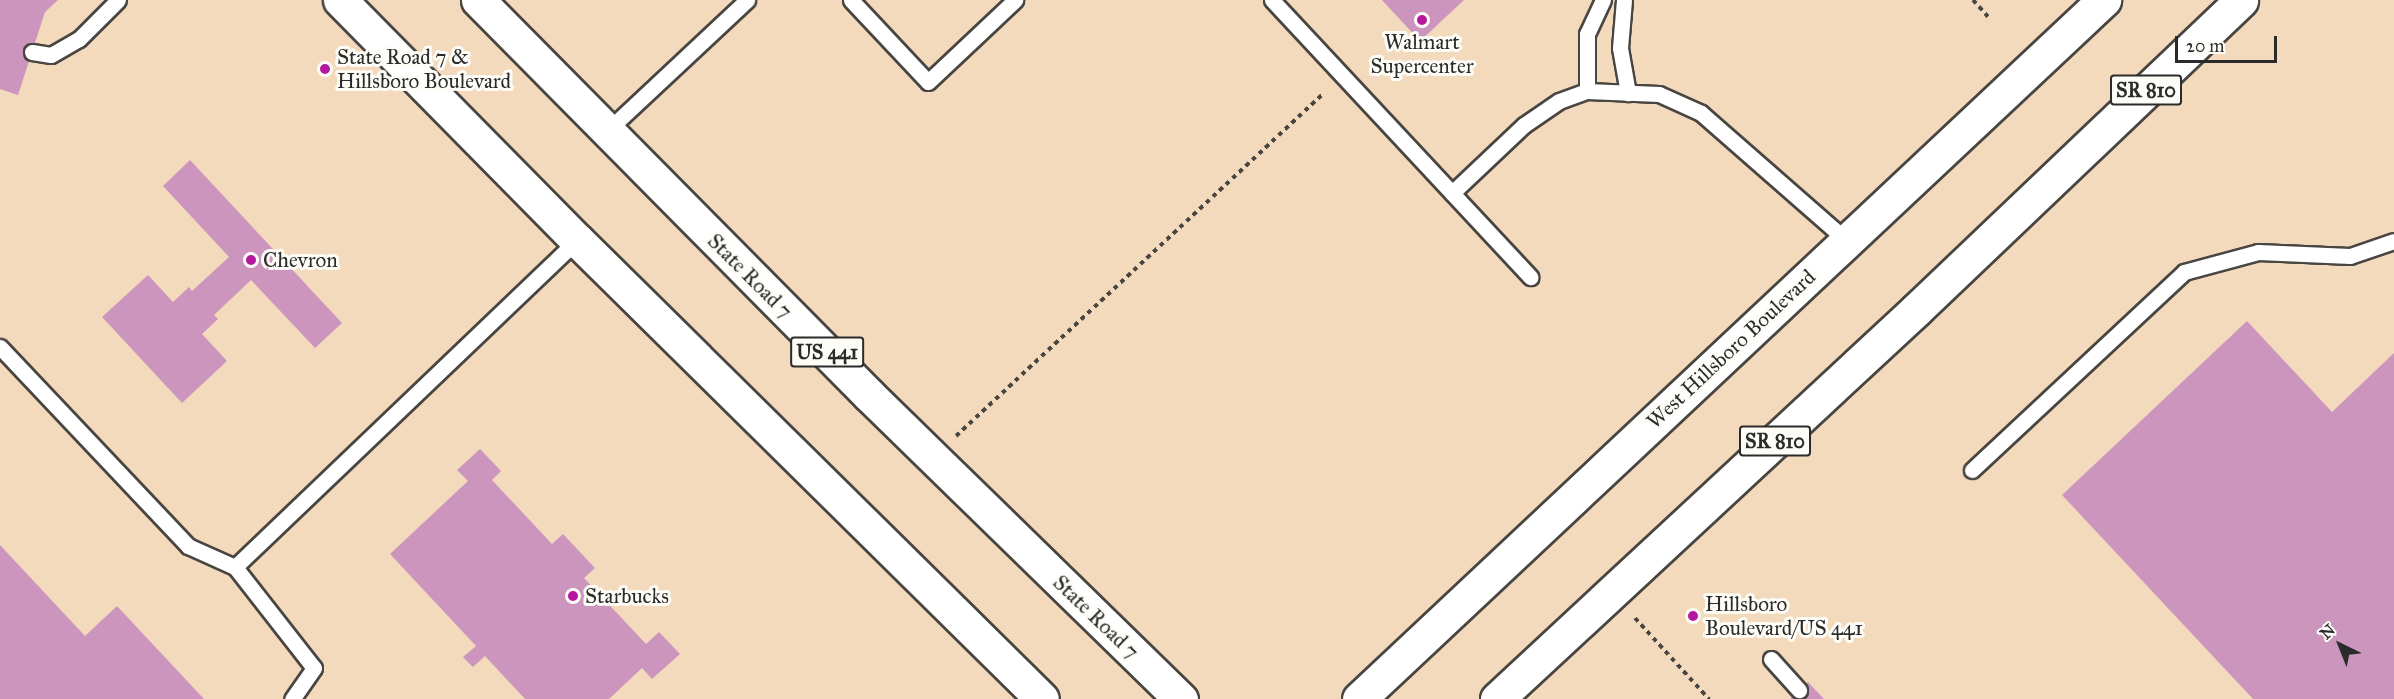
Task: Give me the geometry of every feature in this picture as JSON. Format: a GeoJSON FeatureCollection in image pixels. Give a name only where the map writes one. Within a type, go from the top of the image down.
{"type":"FeatureCollection","features":[{"type":"Feature","properties":{"kind":"main road"},"geometry":{"type":"LineString","coordinates":[[340,0],[577,240],[1042,699]]}},
{"type":"Feature","properties":{"kind":"main road","name":"State Road 7"},"geometry":{"type":"LineString","coordinates":[[478,0],[607,132],[1181,699]]}},
{"type":"Feature","properties":{"kind":"main road","name":"West Hillsboro Boulevard"},"geometry":{"type":"LineString","coordinates":[[1359,699],[2104,0]]}},
{"type":"Feature","properties":{"kind":"main road","name":"SR 810"},"geometry":{"type":"LineString","coordinates":[[1497,699],[2241,0]]}},
{"type":"Feature","properties":{"kind":"lane"},"geometry":{"type":"LineString","coordinates":[[33,52],[51,55],[79,39],[118,0]]}},
{"type":"Feature","properties":{"kind":"lane"},"geometry":{"type":"LineString","coordinates":[[607,132],[747,0]]}},
{"type":"Feature","properties":{"kind":"lane"},"geometry":{"type":"LineString","coordinates":[[851,0],[928,82],[1015,0]]}},
{"type":"Feature","properties":{"kind":"lane"},"geometry":{"type":"LineString","coordinates":[[1272,0],[1530,277]]}},
{"type":"Feature","properties":{"kind":"lane"},"geometry":{"type":"LineString","coordinates":[[1587,91],[1587,34],[1603,0]]}},
{"type":"Feature","properties":{"kind":"lane"},"geometry":{"type":"LineString","coordinates":[[1624,0],[1620,48],[1628,93]]}},
{"type":"Feature","properties":{"kind":"lane"},"geometry":{"type":"LineString","coordinates":[[1452,193],[1524,125],[1559,101],[1587,91],[1659,94],[1701,113],[1846,240]]}},
{"type":"Feature","properties":{"kind":"lane"},"geometry":{"type":"LineString","coordinates":[[235,567],[577,240]]}},
{"type":"Feature","properties":{"kind":"lane"},"geometry":{"type":"LineString","coordinates":[[1972,470],[2184,272],[2258,252],[2350,256],[2394,241]]}},
{"type":"Feature","properties":{"kind":"lane"},"geometry":{"type":"LineString","coordinates":[[0,347],[188,546],[235,567],[314,668],[292,699]]}},
{"type":"Feature","properties":{"kind":"lane"},"geometry":{"type":"LineString","coordinates":[[1771,659],[1799,690]]}},
{"type":"Feature","properties":{"kind":"path"},"geometry":{"type":"LineString","coordinates":[[1972,0],[1990,19]]}},
{"type":"Feature","properties":{"kind":"path"},"geometry":{"type":"LineString","coordinates":[[984,410],[1342,76]]}},
{"type":"Feature","properties":{"kind":"path"},"geometry":{"type":"LineString","coordinates":[[1612,593],[1709,699]]}},
{"type":"Feature","properties":{"kind":"building"},"geometry":{"type":"Polygon","coordinates":[[[0,0],[58,0],[45,12],[18,95],[0,89],[0,0]]]}},
{"type":"Feature","properties":{"kind":"building","name":"Walmart Supercenter"},"geometry":{"type":"Polygon","coordinates":[[[1382,0],[1464,0],[1420,41],[1382,0]]]}},
{"type":"Feature","properties":{"kind":"building"},"geometry":{"type":"Polygon","coordinates":[[[190,160],[342,323],[315,348],[251,280],[214,315],[218,319],[202,334],[227,361],[182,403],[102,317],[148,275],[173,302],[189,287],[192,291],[229,257],[163,186],[190,160]]]}},
{"type":"Feature","properties":{"kind":"building"},"geometry":{"type":"Polygon","coordinates":[[[2247,321],[2332,412],[2394,353],[2394,699],[2253,699],[2062,495],[2247,321]]]}},
{"type":"Feature","properties":{"kind":"building"},"geometry":{"type":"Polygon","coordinates":[[[480,449],[501,471],[492,480],[552,544],[563,534],[595,568],[584,578],[646,644],[659,632],[680,654],[652,679],[642,668],[609,699],[525,699],[485,656],[473,667],[463,657],[476,646],[390,554],[468,481],[457,470],[480,449]]]}},
{"type":"Feature","properties":{"kind":"building"},"geometry":{"type":"Polygon","coordinates":[[[0,545],[85,636],[117,606],[204,699],[0,699],[0,545]]]}},
{"type":"Feature","properties":{"kind":"building"},"geometry":{"type":"Polygon","coordinates":[[[1808,682],[1824,699],[1790,699],[1808,682]]]}},
{"type":"Feature","properties":{"kind":"place","name":"Walmart Supercenter"},"geometry":{"type":"Point","coordinates":[1422,20]}},
{"type":"Feature","properties":{"kind":"place","name":"State Road 7 & Hillsboro Boulevard"},"geometry":{"type":"Point","coordinates":[325,69]}},
{"type":"Feature","properties":{"kind":"place","name":"Chevron"},"geometry":{"type":"Point","coordinates":[251,260]}},
{"type":"Feature","properties":{"kind":"place","name":"Starbucks"},"geometry":{"type":"Point","coordinates":[573,596]}},
{"type":"Feature","properties":{"kind":"place","name":"Hillsboro Boulevard/US 441"},"geometry":{"type":"Point","coordinates":[1693,616]}}]}
